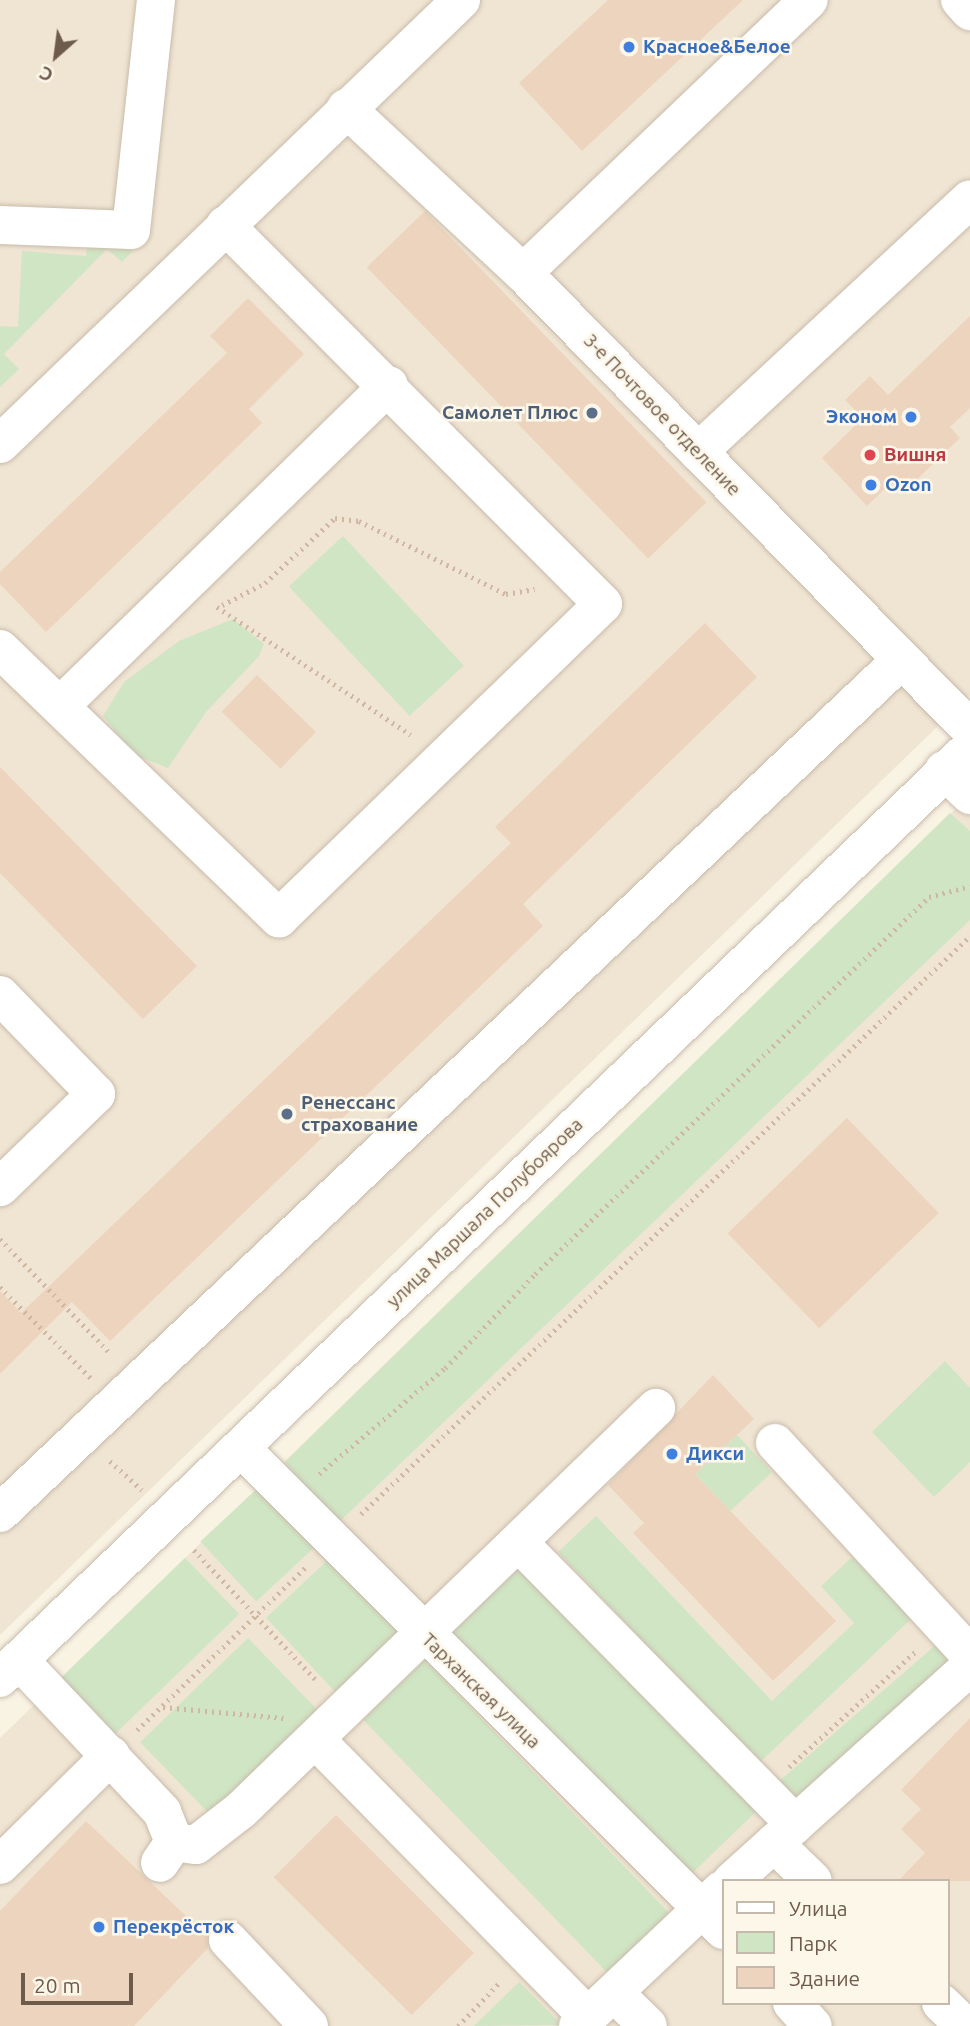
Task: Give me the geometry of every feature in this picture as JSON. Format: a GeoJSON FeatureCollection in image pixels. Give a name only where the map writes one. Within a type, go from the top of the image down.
{"type":"FeatureCollection","features":[{"type":"Feature","properties":{"kind":"street"},"geometry":{"type":"LineString","coordinates":[[131,230],[156,0]]}},
{"type":"Feature","properties":{"kind":"street"},"geometry":{"type":"LineString","coordinates":[[0,444],[461,0]]}},
{"type":"Feature","properties":{"kind":"street"},"geometry":{"type":"LineString","coordinates":[[523,273],[809,0]]}},
{"type":"Feature","properties":{"kind":"street"},"geometry":{"type":"LineString","coordinates":[[960,0],[970,11]]}},
{"type":"Feature","properties":{"kind":"street","name":"3-е Почтовое отделение"},"geometry":{"type":"LineString","coordinates":[[346,108],[523,273],[970,729]]}},
{"type":"Feature","properties":{"kind":"street"},"geometry":{"type":"LineString","coordinates":[[698,452],[970,199]]}},
{"type":"Feature","properties":{"kind":"street"},"geometry":{"type":"LineString","coordinates":[[0,225],[131,230],[175,274]]}},
{"type":"Feature","properties":{"kind":"street"},"geometry":{"type":"LineString","coordinates":[[0,649],[279,918],[603,604],[389,385],[225,225]]}},
{"type":"Feature","properties":{"kind":"street"},"geometry":{"type":"LineString","coordinates":[[61,705],[389,385]]}},
{"type":"Feature","properties":{"kind":"street"},"geometry":{"type":"LineString","coordinates":[[0,1513],[125,1391],[901,660]]}},
{"type":"Feature","properties":{"kind":"street","name":"улица Маршала Полубоярова"},"geometry":{"type":"LineString","coordinates":[[9,1669],[961,771]]}},
{"type":"Feature","properties":{"kind":"street"},"geometry":{"type":"LineString","coordinates":[[0,995],[96,1094],[0,1187]]}},
{"type":"Feature","properties":{"kind":"street"},"geometry":{"type":"LineString","coordinates":[[9,1669],[111,1755],[162,1812],[167,1852],[196,1845],[315,1739],[424,1636],[656,1408]]}},
{"type":"Feature","properties":{"kind":"street"},"geometry":{"type":"LineString","coordinates":[[775,1443],[970,1655]]}},
{"type":"Feature","properties":{"kind":"street","name":"Тарханская улица"},"geometry":{"type":"LineString","coordinates":[[242,1449],[330,1543],[424,1636],[716,1909]]}},
{"type":"Feature","properties":{"kind":"street"},"geometry":{"type":"LineString","coordinates":[[519,1543],[763,1791],[812,1879]]}},
{"type":"Feature","properties":{"kind":"street"},"geometry":{"type":"LineString","coordinates":[[734,1879],[970,1667]]}},
{"type":"Feature","properties":{"kind":"street"},"geometry":{"type":"LineString","coordinates":[[315,1739],[527,1954],[593,2012],[648,2026]]}},
{"type":"Feature","properties":{"kind":"street"},"geometry":{"type":"LineString","coordinates":[[0,1865],[111,1755]]}},
{"type":"Feature","properties":{"kind":"street"},"geometry":{"type":"LineString","coordinates":[[593,2012],[716,1909]]}},
{"type":"Feature","properties":{"kind":"street"},"geometry":{"type":"LineString","coordinates":[[228,1940],[309,2026]]}},
{"type":"Feature","properties":{"kind":"street"},"geometry":{"type":"LineString","coordinates":[[794,2005],[813,2026]]}},
{"type":"Feature","properties":{"kind":"street"},"geometry":{"type":"LineString","coordinates":[[943,2005],[965,2026]]}},
{"type":"Feature","properties":{"kind":"path"},"geometry":{"type":"LineString","coordinates":[[205,613],[265,583],[335,518],[359,521],[506,594],[581,580]]}},
{"type":"Feature","properties":{"kind":"path"},"geometry":{"type":"LineString","coordinates":[[217,607],[411,735]]}},
{"type":"Feature","properties":{"kind":"path"},"geometry":{"type":"LineString","coordinates":[[289,1500],[445,1368],[535,1274],[929,897],[970,886]]}},
{"type":"Feature","properties":{"kind":"path"},"geometry":{"type":"LineString","coordinates":[[111,1755],[330,1543],[970,936]]}},
{"type":"Feature","properties":{"kind":"path"},"geometry":{"type":"LineString","coordinates":[[0,1239],[125,1391]]}},
{"type":"Feature","properties":{"kind":"path"},"geometry":{"type":"LineString","coordinates":[[0,1287],[125,1391]]}},
{"type":"Feature","properties":{"kind":"path"},"geometry":{"type":"LineString","coordinates":[[80,1435],[146,1493]]}},
{"type":"Feature","properties":{"kind":"path"},"geometry":{"type":"LineString","coordinates":[[763,1791],[943,1626]]}},
{"type":"Feature","properties":{"kind":"path"},"geometry":{"type":"LineString","coordinates":[[162,1707],[269,1715],[295,1721],[315,1739]]}},
{"type":"Feature","properties":{"kind":"path"},"geometry":{"type":"LineString","coordinates":[[458,2026],[527,1954]]}},
{"type":"Feature","properties":{"kind":"shaded area"},"geometry":{"type":"Polygon","coordinates":[[[0,0],[970,0],[970,695],[0,1635],[0,0]]]}},
{"type":"Feature","properties":{"kind":"shaded area"},"geometry":{"type":"Polygon","coordinates":[[[970,795],[970,2026],[0,2026],[0,1738],[970,795]]]}},
{"type":"Feature","properties":{"kind":"green space"},"geometry":{"type":"Polygon","coordinates":[[[88,237],[133,251],[122,262],[107,249],[4,354],[19,369],[0,387],[0,326],[18,327],[22,251],[86,256],[88,237]]]}},
{"type":"Feature","properties":{"kind":"green space"},"geometry":{"type":"Polygon","coordinates":[[[343,536],[464,665],[410,716],[289,586],[343,536]]]}},
{"type":"Feature","properties":{"kind":"green space"},"geometry":{"type":"Polygon","coordinates":[[[233,619],[264,644],[259,656],[206,712],[168,768],[135,755],[103,716],[124,682],[179,641],[233,619]]]}},
{"type":"Feature","properties":{"kind":"green space"},"geometry":{"type":"Polygon","coordinates":[[[950,813],[970,831],[970,920],[338,1523],[285,1462],[950,813]]]}},
{"type":"Feature","properties":{"kind":"green space"},"geometry":{"type":"Polygon","coordinates":[[[945,1361],[970,1388],[970,1462],[934,1497],[872,1432],[945,1361]]]}},
{"type":"Feature","properties":{"kind":"green space"},"geometry":{"type":"Polygon","coordinates":[[[737,1435],[772,1472],[730,1511],[695,1474],[737,1435]]]}},
{"type":"Feature","properties":{"kind":"green space"},"geometry":{"type":"Polygon","coordinates":[[[261,1485],[317,1545],[256,1602],[200,1542],[261,1485]]]}},
{"type":"Feature","properties":{"kind":"green space"},"geometry":{"type":"Polygon","coordinates":[[[596,1516],[772,1701],[854,1623],[821,1586],[852,1557],[911,1619],[759,1763],[558,1552],[596,1516]]]}},
{"type":"Feature","properties":{"kind":"green space"},"geometry":{"type":"Polygon","coordinates":[[[185,1558],[239,1614],[110,1738],[56,1682],[185,1558]]]}},
{"type":"Feature","properties":{"kind":"green space"},"geometry":{"type":"Polygon","coordinates":[[[329,1559],[401,1636],[338,1694],[266,1618],[329,1559]]]}},
{"type":"Feature","properties":{"kind":"green space"},"geometry":{"type":"Polygon","coordinates":[[[521,1566],[757,1811],[686,1879],[450,1635],[521,1566]]]}},
{"type":"Feature","properties":{"kind":"green space"},"geometry":{"type":"Polygon","coordinates":[[[248,1638],[318,1711],[210,1815],[140,1742],[248,1638]]]}},
{"type":"Feature","properties":{"kind":"green space"},"geometry":{"type":"Polygon","coordinates":[[[938,1643],[953,1660],[790,1802],[775,1785],[938,1643]]]}},
{"type":"Feature","properties":{"kind":"green space"},"geometry":{"type":"Polygon","coordinates":[[[425,1660],[671,1915],[609,1974],[363,1720],[425,1660]]]}},
{"type":"Feature","properties":{"kind":"green space"},"geometry":{"type":"Polygon","coordinates":[[[519,1982],[562,2025],[474,2026],[519,1982]]]}},
{"type":"Feature","properties":{"kind":"building"},"geometry":{"type":"Polygon","coordinates":[[[608,0],[743,0],[582,151],[519,83],[608,0]]]}},
{"type":"Feature","properties":{"kind":"building"},"geometry":{"type":"Polygon","coordinates":[[[425,211],[706,502],[648,559],[367,267],[425,211]]]}},
{"type":"Feature","properties":{"kind":"building"},"geometry":{"type":"Polygon","coordinates":[[[248,298],[304,354],[249,409],[262,423],[46,632],[0,584],[0,572],[227,353],[210,336],[248,298]]]}},
{"type":"Feature","properties":{"kind":"building"},"geometry":{"type":"Polygon","coordinates":[[[970,316],[970,408],[950,427],[960,438],[904,492],[893,481],[867,506],[822,458],[863,418],[845,400],[870,376],[888,395],[970,316]]]}},
{"type":"Feature","properties":{"kind":"building"},"geometry":{"type":"Polygon","coordinates":[[[705,623],[757,677],[523,904],[543,926],[110,1341],[72,1302],[0,1374],[0,1291],[21,1313],[511,843],[495,827],[705,623]]]}},
{"type":"Feature","properties":{"kind":"building"},"geometry":{"type":"Polygon","coordinates":[[[257,675],[316,732],[281,769],[222,712],[257,675]]]}},
{"type":"Feature","properties":{"kind":"building"},"geometry":{"type":"Polygon","coordinates":[[[0,767],[197,966],[143,1019],[0,873],[0,767]]]}},
{"type":"Feature","properties":{"kind":"building"},"geometry":{"type":"Polygon","coordinates":[[[847,1118],[939,1213],[819,1328],[728,1233],[847,1118]]]}},
{"type":"Feature","properties":{"kind":"building"},"geometry":{"type":"Polygon","coordinates":[[[713,1375],[754,1419],[695,1474],[836,1621],[773,1681],[633,1533],[644,1523],[608,1485],[713,1375]]]}},
{"type":"Feature","properties":{"kind":"building"},"geometry":{"type":"Polygon","coordinates":[[[970,1718],[970,1881],[900,1879],[925,1853],[901,1829],[921,1809],[901,1790],[970,1718]]]}},
{"type":"Feature","properties":{"kind":"building"},"geometry":{"type":"Polygon","coordinates":[[[336,1815],[474,1953],[412,2015],[274,1877],[336,1815]]]}},
{"type":"Feature","properties":{"kind":"building","name":"Перекрёсток"},"geometry":{"type":"Polygon","coordinates":[[[86,1821],[207,1936],[208,1948],[134,2026],[0,2026],[0,1911],[86,1821]]]}},
{"type":"Feature","properties":{"kind":"place","name":"Красное&Белое"},"geometry":{"type":"Point","coordinates":[629,47]}},
{"type":"Feature","properties":{"kind":"place","name":"Самолет Плюс"},"geometry":{"type":"Point","coordinates":[592,413]}},
{"type":"Feature","properties":{"kind":"place","name":"Эконом"},"geometry":{"type":"Point","coordinates":[911,417]}},
{"type":"Feature","properties":{"kind":"place","name":"Вишня"},"geometry":{"type":"Point","coordinates":[870,455]}},
{"type":"Feature","properties":{"kind":"place","name":"Ozon"},"geometry":{"type":"Point","coordinates":[871,485]}},
{"type":"Feature","properties":{"kind":"place","name":"Ренессанс страхование"},"geometry":{"type":"Point","coordinates":[287,1114]}},
{"type":"Feature","properties":{"kind":"place","name":"Дикси"},"geometry":{"type":"Point","coordinates":[672,1454]}},
{"type":"Feature","properties":{"kind":"place","name":"Перекрёсток"},"geometry":{"type":"Point","coordinates":[99,1927]}}]}
